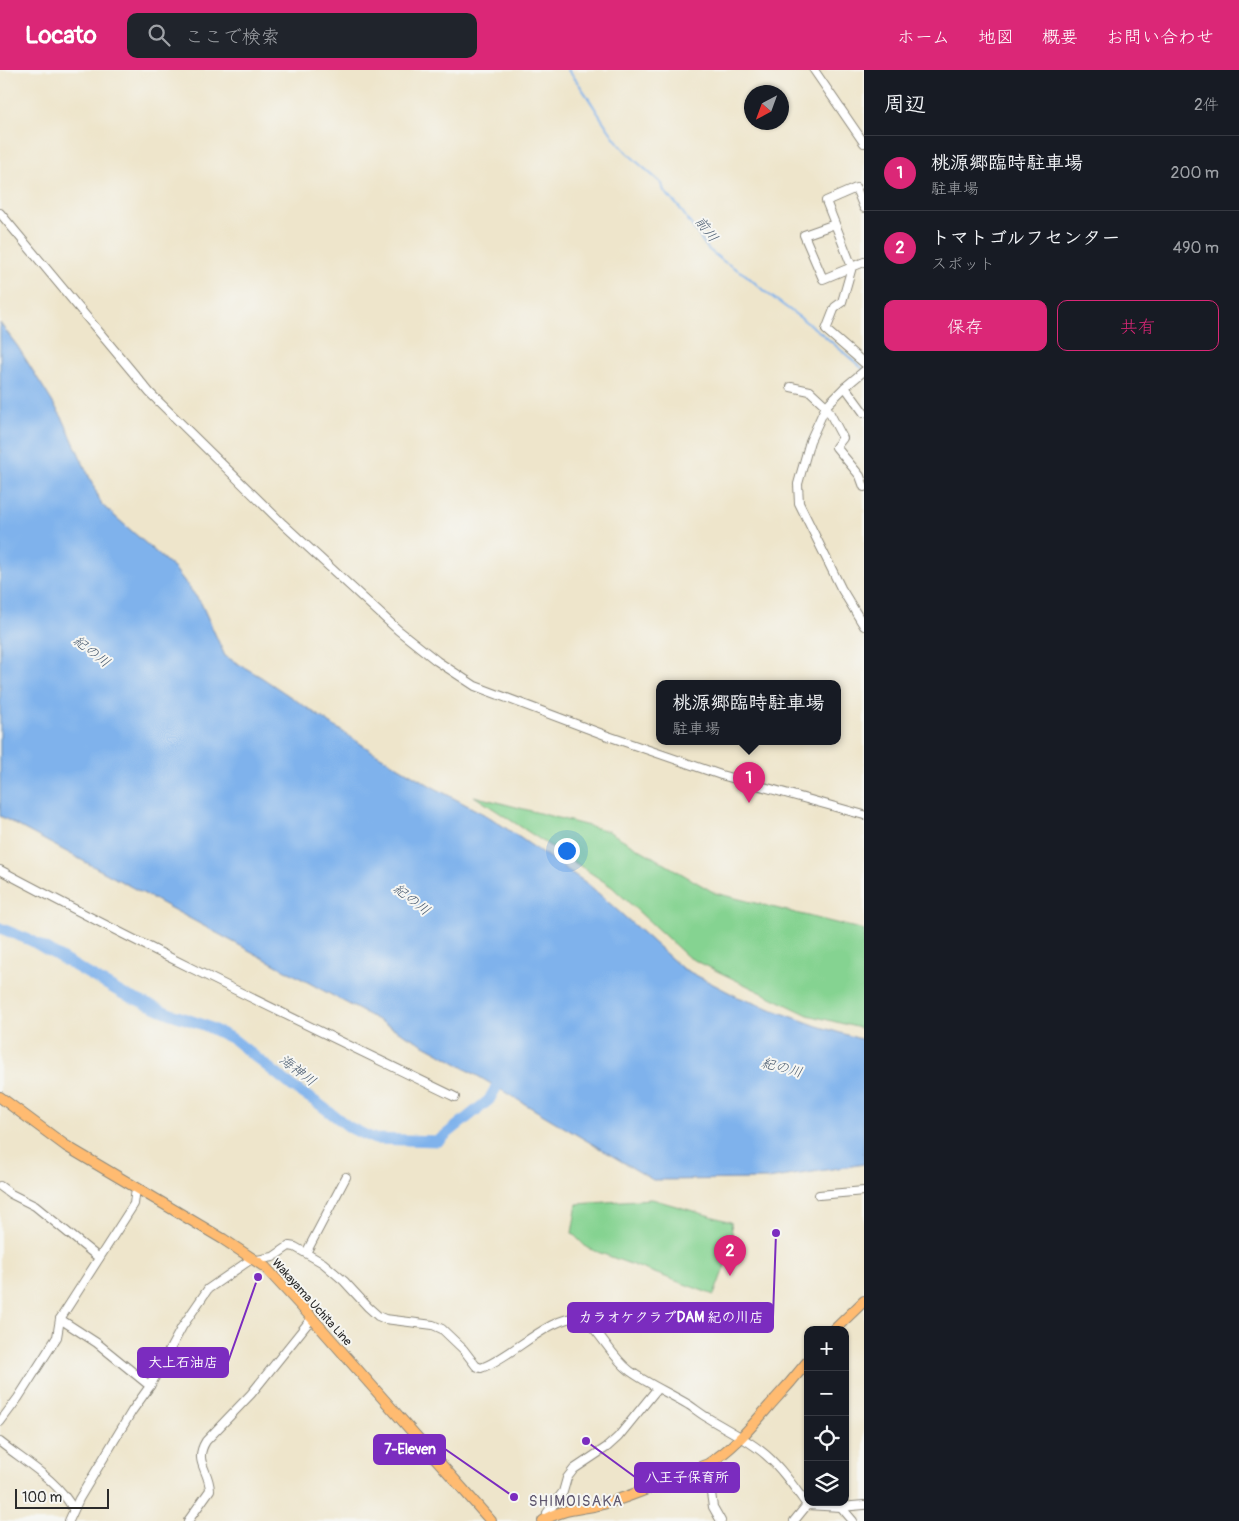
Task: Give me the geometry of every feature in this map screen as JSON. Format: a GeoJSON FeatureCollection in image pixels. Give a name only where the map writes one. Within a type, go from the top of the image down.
{"type":"FeatureCollection","features":[{"type":"Feature","properties":{"kind":"main road","name":"Wakayama Uchita Line"},"geometry":{"type":"LineString","coordinates":[[0,1097],[66,1146],[255,1259],[278,1280],[491,1521]]}},
{"type":"Feature","properties":{"kind":"main road"},"geometry":{"type":"LineString","coordinates":[[838,1326],[864,1301]]}},
{"type":"Feature","properties":{"kind":"main road"},"geometry":{"type":"LineString","coordinates":[[545,1520],[557,1514],[603,1504],[631,1495],[708,1464],[726,1453],[742,1437],[804,1366]]}},
{"type":"Feature","properties":{"kind":"street"},"geometry":{"type":"LineString","coordinates":[[814,70],[864,143]]}},
{"type":"Feature","properties":{"kind":"street"},"geometry":{"type":"LineString","coordinates":[[864,208],[856,188],[826,202],[852,267],[842,302],[835,307],[826,330],[864,363]]}},
{"type":"Feature","properties":{"kind":"street"},"geometry":{"type":"LineString","coordinates":[[0,213],[156,400],[283,524],[398,630],[436,661],[475,686],[604,735],[721,775],[864,815]]}},
{"type":"Feature","properties":{"kind":"street"},"geometry":{"type":"LineString","coordinates":[[835,224],[804,235],[823,279],[864,262]]}},
{"type":"Feature","properties":{"kind":"street"},"geometry":{"type":"LineString","coordinates":[[864,371],[845,386],[826,406],[810,441],[798,484],[799,503],[841,588],[864,626]]}},
{"type":"Feature","properties":{"kind":"street"},"geometry":{"type":"LineString","coordinates":[[845,386],[864,413]]}},
{"type":"Feature","properties":{"kind":"street"},"geometry":{"type":"LineString","coordinates":[[791,387],[810,392],[826,406],[843,438],[836,447],[860,476],[864,487]]}},
{"type":"Feature","properties":{"kind":"street"},"geometry":{"type":"LineString","coordinates":[[0,870],[197,971],[455,1097]]}},
{"type":"Feature","properties":{"kind":"street"},"geometry":{"type":"LineString","coordinates":[[306,1253],[346,1176]]}},
{"type":"Feature","properties":{"kind":"street"},"geometry":{"type":"LineString","coordinates":[[0,1186],[35,1206],[99,1258]]}},
{"type":"Feature","properties":{"kind":"street"},"geometry":{"type":"LineString","coordinates":[[0,1422],[57,1338],[60,1319],[134,1204],[136,1188]]}},
{"type":"Feature","properties":{"kind":"street"},"geometry":{"type":"LineString","coordinates":[[819,1195],[864,1191]]}},
{"type":"Feature","properties":{"kind":"street"},"geometry":{"type":"LineString","coordinates":[[69,1521],[73,1509],[150,1386],[182,1327],[208,1289],[255,1259],[273,1257],[289,1246],[295,1247],[323,1263],[344,1281],[378,1316],[385,1319],[433,1325],[442,1329],[464,1349],[476,1366],[481,1368],[493,1363],[529,1339],[572,1316],[582,1317],[601,1336],[616,1358],[627,1369],[657,1389],[689,1405],[707,1418],[742,1437],[764,1453],[777,1465],[804,1501]]}},
{"type":"Feature","properties":{"kind":"street"},"geometry":{"type":"LineString","coordinates":[[188,1521],[210,1490],[210,1484],[200,1458],[201,1449],[206,1441],[251,1394],[312,1318]]}},
{"type":"Feature","properties":{"kind":"street"},"geometry":{"type":"LineString","coordinates":[[60,1319],[97,1343],[150,1386]]}},
{"type":"Feature","properties":{"kind":"street"},"geometry":{"type":"LineString","coordinates":[[545,1520],[547,1513],[563,1492],[567,1478],[574,1469],[607,1447],[618,1437],[657,1389]]}},
{"type":"Feature","properties":{"kind":"street"},"geometry":{"type":"LineString","coordinates":[[0,1442],[54,1484],[67,1497],[73,1509]]}},
{"type":"Feature","properties":{"kind":"street"},"geometry":{"type":"LineString","coordinates":[[716,1459],[707,1483],[711,1492],[713,1508],[721,1521]]}},
{"type":"Feature","properties":{"kind":"street"},"geometry":{"type":"LineString","coordinates":[[824,1506],[862,1505],[864,1496]]}},
{"type":"Feature","properties":{"kind":"street"},"geometry":{"type":"LineString","coordinates":[[794,1521],[806,1506]]}},
{"type":"Feature","properties":{"kind":"street"},"geometry":{"type":"LineString","coordinates":[[841,1507],[853,1521]]}},
{"type":"Feature","properties":{"kind":"green space"},"geometry":{"type":"Polygon","coordinates":[[[474,796],[608,831],[715,893],[864,930],[864,1029],[808,1015],[688,957],[612,887],[474,796]]]}},
{"type":"Feature","properties":{"kind":"green space"},"geometry":{"type":"Polygon","coordinates":[[[652,1199],[731,1222],[733,1244],[714,1295],[587,1248],[572,1233],[577,1204],[652,1199]]]}},
{"type":"Feature","properties":{"kind":"water","name":"紀の川"},"geometry":{"type":"Polygon","coordinates":[[[0,323],[18,347],[63,419],[102,505],[175,569],[201,603],[225,656],[261,677],[370,750],[491,818],[588,884],[682,968],[738,997],[817,1026],[864,1040],[864,1164],[768,1179],[653,1180],[439,1053],[0,816],[0,323]]]}},
{"type":"Feature","properties":{"kind":"waterway","name":"前川"},"geometry":{"type":"LineString","coordinates":[[568,70],[617,141],[662,184],[664,191],[679,207],[708,249],[746,275],[764,291],[821,333],[863,369]]}},
{"type":"Feature","properties":{"kind":"waterway","name":"海神川"},"geometry":{"type":"LineString","coordinates":[[0,928],[32,941],[123,994],[171,1014],[204,1025],[233,1039],[293,1087],[349,1127],[375,1139],[438,1141],[489,1100],[503,1075]]}},
{"type":"Feature","properties":{"kind":"place","name":"桃源郷臨時駐車場"},"geometry":{"type":"Point","coordinates":[749,803]}},
{"type":"Feature","properties":{"kind":"place","name":"カラオケクラブDAM 紀の川店"},"geometry":{"type":"Point","coordinates":[776,1233]}},
{"type":"Feature","properties":{"kind":"place","name":"トマトゴルフセンター"},"geometry":{"type":"Point","coordinates":[730,1276]}},
{"type":"Feature","properties":{"kind":"place","name":"大上石油店"},"geometry":{"type":"Point","coordinates":[258,1277]}},
{"type":"Feature","properties":{"kind":"place","name":"八王子保育所"},"geometry":{"type":"Point","coordinates":[586,1441]}},
{"type":"Feature","properties":{"kind":"place","name":"7-Eleven"},"geometry":{"type":"Point","coordinates":[514,1497]}},
{"type":"Feature","properties":{"kind":"district","name":"SHIMOISAKA"},"geometry":{"type":"Point","coordinates":[576,1501]}}]}
